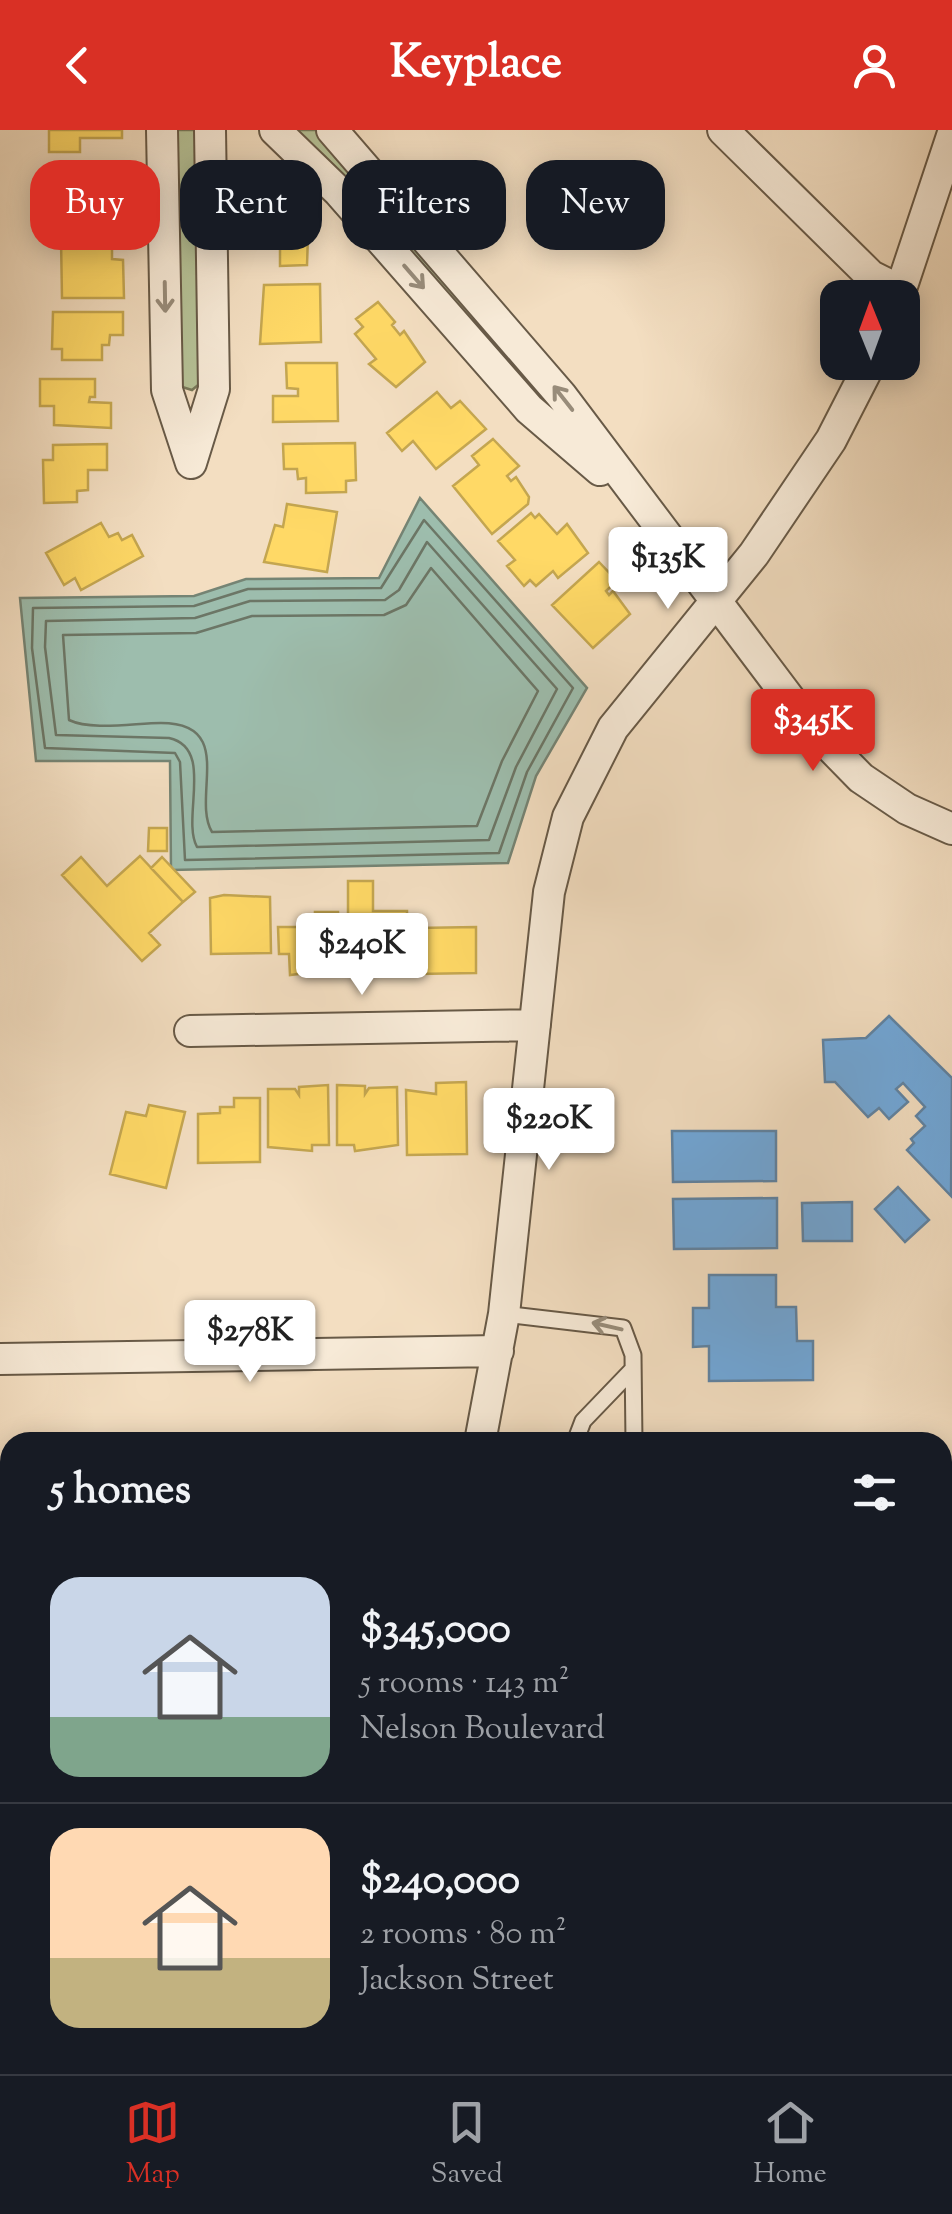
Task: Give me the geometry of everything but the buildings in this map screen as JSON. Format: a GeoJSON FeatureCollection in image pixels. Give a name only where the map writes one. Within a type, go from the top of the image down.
{"type":"FeatureCollection","features":[{"type":"Feature","properties":{"kind":"street"},"geometry":{"type":"LineString","coordinates":[[162,130],[166,390],[191,463],[214,389],[210,130]]}},
{"type":"Feature","properties":{"kind":"street"},"geometry":{"type":"LineString","coordinates":[[275,130],[340,192],[530,409],[641,506]]}},
{"type":"Feature","properties":{"kind":"street"},"geometry":{"type":"LineString","coordinates":[[332,130],[561,395],[641,506],[838,756],[884,794],[952,829]]}},
{"type":"Feature","properties":{"kind":"street"},"geometry":{"type":"LineString","coordinates":[[722,130],[877,280]]}},
{"type":"Feature","properties":{"kind":"street"},"geometry":{"type":"LineString","coordinates":[[904,280],[952,136]]}},
{"type":"Feature","properties":{"kind":"street"},"geometry":{"type":"LineString","coordinates":[[482,1432],[504,1314],[549,892],[568,817],[599,751],[643,686],[717,601],[824,452],[862,380]]}},
{"type":"Feature","properties":{"kind":"street"},"geometry":{"type":"LineString","coordinates":[[190,1031],[535,1025]]}},
{"type":"Feature","properties":{"kind":"street"},"geometry":{"type":"LineString","coordinates":[[0,1359],[498,1352]]}},
{"type":"Feature","properties":{"kind":"lane"},"geometry":{"type":"LineString","coordinates":[[504,1314],[613,1324],[628,1335],[634,1370],[634,1432]]}},
{"type":"Feature","properties":{"kind":"lane"},"geometry":{"type":"LineString","coordinates":[[579,1432],[583,1422],[634,1370]]}},
{"type":"Feature","properties":{"kind":"shaded area"},"geometry":{"type":"Polygon","coordinates":[[[172,130],[200,130],[200,160],[180,160],[180,250],[201,250],[203,381],[192,390],[179,386],[172,130]]]}},
{"type":"Feature","properties":{"kind":"shaded area"},"geometry":{"type":"Polygon","coordinates":[[[294,130],[319,130],[345,160],[342,160],[342,183],[294,130]]]}},
{"type":"Feature","properties":{"kind":"shaded area"},"geometry":{"type":"Polygon","coordinates":[[[402,250],[424,250],[589,440],[535,398],[402,250]]]}},
{"type":"Feature","properties":{"kind":"water"},"geometry":{"type":"Polygon","coordinates":[[[420,498],[587,688],[536,776],[508,863],[171,870],[170,761],[36,761],[20,598],[194,596],[246,579],[379,578],[420,498]]]}}]}
